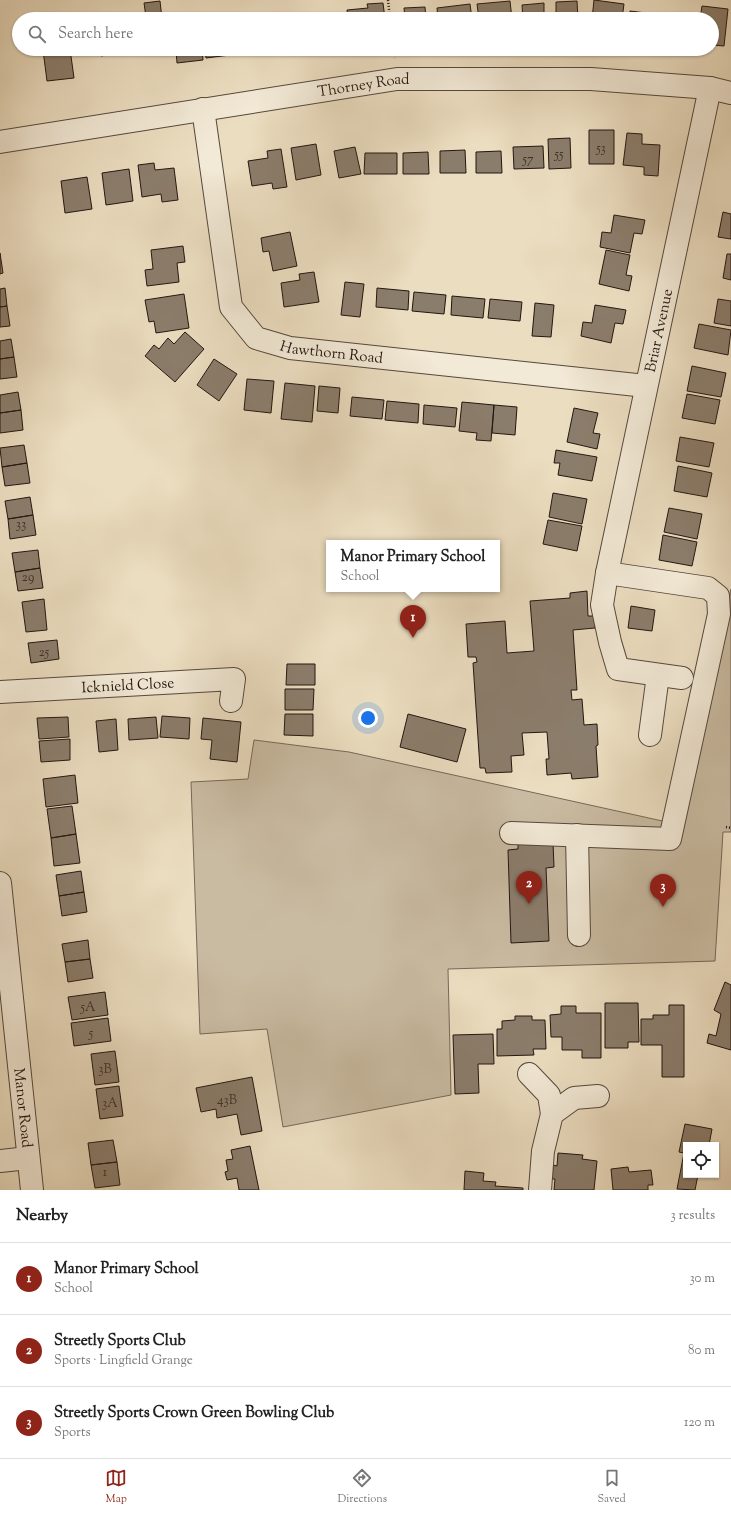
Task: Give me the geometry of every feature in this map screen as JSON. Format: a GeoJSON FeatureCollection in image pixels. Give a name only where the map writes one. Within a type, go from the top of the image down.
{"type":"FeatureCollection","features":[{"type":"Feature","properties":{"kind":"street","name":"Thorney Road"},"geometry":{"type":"LineString","coordinates":[[0,142],[397,79],[591,79],[710,88],[731,93]]}},
{"type":"Feature","properties":{"kind":"street","name":"Briar Avenue"},"geometry":{"type":"LineString","coordinates":[[658,675],[618,669],[610,642],[602,605],[607,573],[646,386],[710,88]]}},
{"type":"Feature","properties":{"kind":"street","name":"Hawthorn Road"},"geometry":{"type":"LineString","coordinates":[[203,109],[231,307],[256,338],[290,348],[646,386]]}},
{"type":"Feature","properties":{"kind":"street"},"geometry":{"type":"LineString","coordinates":[[511,833],[670,838],[719,614],[718,596],[708,588],[607,573]]}},
{"type":"Feature","properties":{"kind":"street"},"geometry":{"type":"LineString","coordinates":[[650,735],[658,675],[682,678]]}},
{"type":"Feature","properties":{"kind":"street","name":"Icknield Close"},"geometry":{"type":"LineString","coordinates":[[0,692],[234,679],[231,701]]}},
{"type":"Feature","properties":{"kind":"street"},"geometry":{"type":"LineString","coordinates":[[577,835],[579,935]]}},
{"type":"Feature","properties":{"kind":"street","name":"Manor Road"},"geometry":{"type":"LineString","coordinates":[[0,883],[32,1190]]}},
{"type":"Feature","properties":{"kind":"street"},"geometry":{"type":"LineString","coordinates":[[529,1074],[549,1095],[552,1114],[543,1151],[540,1190]]}},
{"type":"Feature","properties":{"kind":"street"},"geometry":{"type":"LineString","coordinates":[[552,1114],[574,1098],[598,1096]]}},
{"type":"Feature","properties":{"kind":"street"},"geometry":{"type":"LineString","coordinates":[[0,1161],[28,1158]]}},
{"type":"Feature","properties":{"kind":"path"},"geometry":{"type":"LineString","coordinates":[[388,0],[389,12]]}},
{"type":"Feature","properties":{"kind":"path"},"geometry":{"type":"LineString","coordinates":[[726,827],[731,828]]}},
{"type":"Feature","properties":{"kind":"shaded area"},"geometry":{"type":"Polygon","coordinates":[[[731,589],[731,832],[723,832],[715,961],[448,969],[451,1095],[283,1127],[267,1029],[200,1034],[191,782],[248,779],[254,740],[349,752],[681,824],[731,589]]]}},
{"type":"Feature","properties":{"kind":"building"},"geometry":{"type":"Polygon","coordinates":[[[594,0],[624,4],[623,12],[593,12],[594,0]]]}},
{"type":"Feature","properties":{"kind":"building"},"geometry":{"type":"Polygon","coordinates":[[[160,1],[161,12],[145,12],[144,3],[160,1]]]}},
{"type":"Feature","properties":{"kind":"building"},"geometry":{"type":"Polygon","coordinates":[[[510,1],[511,12],[478,12],[477,4],[510,1]]]}},
{"type":"Feature","properties":{"kind":"building"},"geometry":{"type":"Polygon","coordinates":[[[577,1],[578,12],[556,12],[556,2],[577,1]]]}},
{"type":"Feature","properties":{"kind":"building"},"geometry":{"type":"Polygon","coordinates":[[[383,3],[384,12],[347,12],[347,10],[368,8],[367,4],[383,3]]]}},
{"type":"Feature","properties":{"kind":"building"},"geometry":{"type":"Polygon","coordinates":[[[544,3],[544,12],[522,12],[522,5],[544,3]]]}},
{"type":"Feature","properties":{"kind":"building"},"geometry":{"type":"Polygon","coordinates":[[[470,4],[471,12],[437,12],[437,8],[470,4]]]}},
{"type":"Feature","properties":{"kind":"building"},"geometry":{"type":"Polygon","coordinates":[[[702,6],[728,9],[724,46],[719,46],[719,12],[701,12],[702,6]]]}},
{"type":"Feature","properties":{"kind":"building"},"geometry":{"type":"Polygon","coordinates":[[[425,7],[425,12],[404,12],[404,8],[425,7]]]}},
{"type":"Feature","properties":{"kind":"building"},"geometry":{"type":"Polygon","coordinates":[[[44,56],[71,56],[74,78],[47,81],[44,56]]]}},
{"type":"Feature","properties":{"kind":"building"},"geometry":{"type":"Polygon","coordinates":[[[176,56],[203,56],[203,60],[177,63],[176,56]]]}},
{"type":"Feature","properties":{"kind":"building"},"geometry":{"type":"Polygon","coordinates":[[[206,56],[222,56],[206,58],[206,56]]]}},
{"type":"Feature","properties":{"kind":"building"},"geometry":{"type":"Polygon","coordinates":[[[589,130],[614,130],[614,164],[589,164],[589,130]]]}},
{"type":"Feature","properties":{"kind":"building"},"geometry":{"type":"Polygon","coordinates":[[[627,133],[642,134],[642,144],[660,145],[658,176],[644,175],[644,167],[623,165],[627,133]]]}},
{"type":"Feature","properties":{"kind":"building"},"geometry":{"type":"Polygon","coordinates":[[[570,138],[571,168],[549,169],[548,139],[570,138]]]}},
{"type":"Feature","properties":{"kind":"building"},"geometry":{"type":"Polygon","coordinates":[[[316,144],[321,175],[296,180],[291,148],[316,144]]]}},
{"type":"Feature","properties":{"kind":"building"},"geometry":{"type":"Polygon","coordinates":[[[543,146],[544,168],[514,169],[513,147],[543,146]]]}},
{"type":"Feature","properties":{"kind":"building"},"geometry":{"type":"Polygon","coordinates":[[[355,147],[361,174],[339,178],[334,151],[355,147]]]}},
{"type":"Feature","properties":{"kind":"building"},"geometry":{"type":"Polygon","coordinates":[[[281,149],[287,187],[273,189],[272,183],[252,186],[248,161],[268,158],[267,151],[281,149]]]}},
{"type":"Feature","properties":{"kind":"building"},"geometry":{"type":"Polygon","coordinates":[[[465,150],[466,173],[440,173],[440,151],[465,150]]]}},
{"type":"Feature","properties":{"kind":"building"},"geometry":{"type":"Polygon","coordinates":[[[501,151],[502,173],[476,173],[476,152],[501,151]]]}},
{"type":"Feature","properties":{"kind":"building"},"geometry":{"type":"Polygon","coordinates":[[[428,152],[429,174],[403,174],[403,153],[428,152]]]}},
{"type":"Feature","properties":{"kind":"building"},"geometry":{"type":"Polygon","coordinates":[[[365,153],[397,153],[397,174],[364,174],[365,153]]]}},
{"type":"Feature","properties":{"kind":"building"},"geometry":{"type":"Polygon","coordinates":[[[154,163],[155,170],[174,168],[178,200],[162,202],[161,194],[142,197],[138,165],[154,163]]]}},
{"type":"Feature","properties":{"kind":"building"},"geometry":{"type":"Polygon","coordinates":[[[129,169],[133,201],[106,205],[102,173],[129,169]]]}},
{"type":"Feature","properties":{"kind":"building"},"geometry":{"type":"Polygon","coordinates":[[[87,177],[92,209],[65,213],[61,181],[87,177]]]}},
{"type":"Feature","properties":{"kind":"building"},"geometry":{"type":"Polygon","coordinates":[[[723,212],[731,214],[731,239],[718,237],[723,212]]]}},
{"type":"Feature","properties":{"kind":"building"},"geometry":{"type":"Polygon","coordinates":[[[614,215],[645,220],[642,234],[634,233],[630,253],[600,247],[602,232],[611,233],[614,215]]]}},
{"type":"Feature","properties":{"kind":"building"},"geometry":{"type":"Polygon","coordinates":[[[290,232],[297,266],[273,271],[269,251],[263,252],[261,238],[290,232]]]}},
{"type":"Feature","properties":{"kind":"building"},"geometry":{"type":"Polygon","coordinates":[[[183,246],[185,262],[177,263],[179,282],[147,286],[145,270],[153,269],[151,250],[183,246]]]}},
{"type":"Feature","properties":{"kind":"building"},"geometry":{"type":"Polygon","coordinates":[[[606,250],[630,255],[626,275],[632,276],[629,291],[599,284],[606,250]]]}},
{"type":"Feature","properties":{"kind":"building"},"geometry":{"type":"Polygon","coordinates":[[[0,253],[3,273],[0,274],[0,253]]]}},
{"type":"Feature","properties":{"kind":"building"},"geometry":{"type":"Polygon","coordinates":[[[727,254],[731,254],[731,280],[723,278],[727,254]]]}},
{"type":"Feature","properties":{"kind":"building"},"geometry":{"type":"Polygon","coordinates":[[[314,272],[319,302],[284,307],[281,283],[300,280],[299,274],[314,272]]]}},
{"type":"Feature","properties":{"kind":"building"},"geometry":{"type":"Polygon","coordinates":[[[345,282],[364,284],[360,317],[341,315],[345,282]]]}},
{"type":"Feature","properties":{"kind":"building"},"geometry":{"type":"Polygon","coordinates":[[[5,288],[7,306],[0,307],[0,289],[5,288]]]}},
{"type":"Feature","properties":{"kind":"building"},"geometry":{"type":"Polygon","coordinates":[[[377,288],[409,291],[408,310],[376,307],[377,288]]]}},
{"type":"Feature","properties":{"kind":"building"},"geometry":{"type":"Polygon","coordinates":[[[414,292],[446,295],[444,314],[412,311],[414,292]]]}},
{"type":"Feature","properties":{"kind":"building"},"geometry":{"type":"Polygon","coordinates":[[[184,294],[189,328],[156,333],[154,321],[149,322],[145,300],[184,294]]]}},
{"type":"Feature","properties":{"kind":"building"},"geometry":{"type":"Polygon","coordinates":[[[452,296],[485,299],[483,318],[451,315],[452,296]]]}},
{"type":"Feature","properties":{"kind":"building"},"geometry":{"type":"Polygon","coordinates":[[[490,299],[522,302],[520,321],[488,318],[490,299]]]}},
{"type":"Feature","properties":{"kind":"building"},"geometry":{"type":"Polygon","coordinates":[[[718,299],[731,301],[731,326],[714,323],[718,299]]]}},
{"type":"Feature","properties":{"kind":"building"},"geometry":{"type":"Polygon","coordinates":[[[535,303],[554,305],[551,337],[532,336],[535,303]]]}},
{"type":"Feature","properties":{"kind":"building"},"geometry":{"type":"Polygon","coordinates":[[[595,305],[626,310],[623,324],[615,323],[611,343],[581,336],[583,322],[592,323],[595,305]]]}},
{"type":"Feature","properties":{"kind":"building"},"geometry":{"type":"Polygon","coordinates":[[[7,306],[10,326],[0,327],[0,307],[7,306]]]}},
{"type":"Feature","properties":{"kind":"building"},"geometry":{"type":"Polygon","coordinates":[[[699,324],[731,330],[728,355],[694,348],[699,324]]]}},
{"type":"Feature","properties":{"kind":"building"},"geometry":{"type":"Polygon","coordinates":[[[185,332],[204,349],[175,382],[145,356],[154,345],[159,349],[168,338],[174,344],[185,332]]]}},
{"type":"Feature","properties":{"kind":"building"},"geometry":{"type":"Polygon","coordinates":[[[11,339],[14,357],[0,359],[0,341],[11,339]]]}},
{"type":"Feature","properties":{"kind":"building"},"geometry":{"type":"Polygon","coordinates":[[[14,357],[17,377],[0,379],[0,359],[14,357]]]}},
{"type":"Feature","properties":{"kind":"building"},"geometry":{"type":"Polygon","coordinates":[[[214,359],[237,374],[219,401],[197,385],[214,359]]]}},
{"type":"Feature","properties":{"kind":"building"},"geometry":{"type":"Polygon","coordinates":[[[692,366],[726,373],[721,397],[687,391],[692,366]]]}},
{"type":"Feature","properties":{"kind":"building"},"geometry":{"type":"Polygon","coordinates":[[[247,379],[274,381],[271,413],[244,410],[247,379]]]}},
{"type":"Feature","properties":{"kind":"building"},"geometry":{"type":"Polygon","coordinates":[[[285,383],[315,386],[312,422],[281,419],[285,383]]]}},
{"type":"Feature","properties":{"kind":"building"},"geometry":{"type":"Polygon","coordinates":[[[319,386],[340,388],[338,413],[317,411],[319,386]]]}},
{"type":"Feature","properties":{"kind":"building"},"geometry":{"type":"Polygon","coordinates":[[[18,392],[21,410],[0,413],[0,395],[18,392]]]}},
{"type":"Feature","properties":{"kind":"building"},"geometry":{"type":"Polygon","coordinates":[[[687,394],[720,400],[715,424],[682,418],[687,394]]]}},
{"type":"Feature","properties":{"kind":"building"},"geometry":{"type":"Polygon","coordinates":[[[352,397],[384,400],[382,419],[350,416],[352,397]]]}},
{"type":"Feature","properties":{"kind":"building"},"geometry":{"type":"Polygon","coordinates":[[[387,401],[419,404],[418,423],[385,420],[387,401]]]}},
{"type":"Feature","properties":{"kind":"building"},"geometry":{"type":"Polygon","coordinates":[[[462,402],[494,405],[491,441],[476,440],[477,433],[459,431],[462,402]]]}},
{"type":"Feature","properties":{"kind":"building"},"geometry":{"type":"Polygon","coordinates":[[[424,405],[457,408],[455,427],[423,424],[424,405]]]}},
{"type":"Feature","properties":{"kind":"building"},"geometry":{"type":"Polygon","coordinates":[[[494,405],[517,407],[515,435],[492,433],[494,405]]]}},
{"type":"Feature","properties":{"kind":"building"},"geometry":{"type":"Polygon","coordinates":[[[574,408],[598,413],[593,433],[600,434],[597,449],[567,442],[574,408]]]}},
{"type":"Feature","properties":{"kind":"building"},"geometry":{"type":"Polygon","coordinates":[[[21,410],[23,430],[0,433],[0,413],[21,410]]]}},
{"type":"Feature","properties":{"kind":"building"},"geometry":{"type":"Polygon","coordinates":[[[680,437],[714,443],[709,467],[676,461],[680,437]]]}},
{"type":"Feature","properties":{"kind":"building"},"geometry":{"type":"Polygon","coordinates":[[[24,445],[27,463],[2,467],[0,448],[24,445]]]}},
{"type":"Feature","properties":{"kind":"building"},"geometry":{"type":"Polygon","coordinates":[[[556,450],[597,457],[592,481],[558,475],[560,463],[554,463],[556,450]]]}},
{"type":"Feature","properties":{"kind":"building"},"geometry":{"type":"Polygon","coordinates":[[[27,463],[30,483],[5,486],[2,467],[27,463]]]}},
{"type":"Feature","properties":{"kind":"building"},"geometry":{"type":"Polygon","coordinates":[[[678,466],[712,473],[707,497],[674,491],[678,466]]]}},
{"type":"Feature","properties":{"kind":"building"},"geometry":{"type":"Polygon","coordinates":[[[553,493],[587,499],[582,524],[549,517],[553,493]]]}},
{"type":"Feature","properties":{"kind":"building"},"geometry":{"type":"Polygon","coordinates":[[[30,497],[33,515],[8,519],[5,501],[30,497]]]}},
{"type":"Feature","properties":{"kind":"building"},"geometry":{"type":"Polygon","coordinates":[[[669,508],[702,514],[697,539],[664,532],[669,508]]]}},
{"type":"Feature","properties":{"kind":"building"},"geometry":{"type":"Polygon","coordinates":[[[33,515],[36,535],[10,539],[8,519],[33,515]]]}},
{"type":"Feature","properties":{"kind":"building"},"geometry":{"type":"Polygon","coordinates":[[[548,520],[582,526],[577,551],[543,544],[548,520]]]}},
{"type":"Feature","properties":{"kind":"building"},"geometry":{"type":"Polygon","coordinates":[[[663,535],[697,542],[692,566],[659,560],[663,535]]]}},
{"type":"Feature","properties":{"kind":"building"},"geometry":{"type":"Polygon","coordinates":[[[38,550],[40,568],[15,572],[12,553],[38,550]]]}},
{"type":"Feature","properties":{"kind":"building"},"geometry":{"type":"Polygon","coordinates":[[[40,568],[43,588],[18,591],[15,572],[40,568]]]}},
{"type":"Feature","properties":{"kind":"building"},"geometry":{"type":"Polygon","coordinates":[[[587,591],[588,616],[595,616],[595,628],[573,630],[577,690],[571,690],[572,700],[582,699],[584,725],[597,724],[598,745],[596,746],[598,777],[572,779],[571,773],[547,775],[546,759],[549,759],[547,732],[522,733],[524,755],[511,756],[512,772],[486,773],[485,768],[480,768],[473,663],[477,662],[476,657],[468,657],[466,624],[505,621],[507,653],[534,651],[530,601],[570,598],[570,593],[587,591]]]}},
{"type":"Feature","properties":{"kind":"building"},"geometry":{"type":"Polygon","coordinates":[[[44,599],[47,630],[26,632],[22,602],[44,599]]]}},
{"type":"Feature","properties":{"kind":"building"},"geometry":{"type":"Polygon","coordinates":[[[631,606],[655,610],[652,631],[628,628],[631,606]]]}},
{"type":"Feature","properties":{"kind":"building"},"geometry":{"type":"Polygon","coordinates":[[[57,640],[59,659],[31,663],[28,643],[57,640]]]}},
{"type":"Feature","properties":{"kind":"building"},"geometry":{"type":"Polygon","coordinates":[[[287,664],[315,664],[315,685],[286,685],[287,664]]]}},
{"type":"Feature","properties":{"kind":"building"},"geometry":{"type":"Polygon","coordinates":[[[285,689],[314,689],[313,710],[285,710],[285,689]]]}},
{"type":"Feature","properties":{"kind":"building"},"geometry":{"type":"Polygon","coordinates":[[[285,714],[313,714],[313,736],[284,735],[285,714]]]}},
{"type":"Feature","properties":{"kind":"building"},"geometry":{"type":"Polygon","coordinates":[[[408,714],[466,729],[457,762],[400,747],[408,714]]]}},
{"type":"Feature","properties":{"kind":"building"},"geometry":{"type":"Polygon","coordinates":[[[162,716],[190,718],[189,739],[160,737],[162,716]]]}},
{"type":"Feature","properties":{"kind":"building"},"geometry":{"type":"Polygon","coordinates":[[[68,717],[69,737],[39,739],[37,718],[68,717]]]}},
{"type":"Feature","properties":{"kind":"building"},"geometry":{"type":"Polygon","coordinates":[[[156,717],[158,738],[129,740],[128,719],[156,717]]]}},
{"type":"Feature","properties":{"kind":"building"},"geometry":{"type":"Polygon","coordinates":[[[203,718],[241,722],[237,762],[210,759],[212,740],[201,739],[203,718]]]}},
{"type":"Feature","properties":{"kind":"building"},"geometry":{"type":"Polygon","coordinates":[[[116,719],[118,750],[99,752],[96,721],[116,719]]]}},
{"type":"Feature","properties":{"kind":"building"},"geometry":{"type":"Polygon","coordinates":[[[70,739],[70,760],[41,762],[39,741],[70,739]]]}},
{"type":"Feature","properties":{"kind":"building"},"geometry":{"type":"Polygon","coordinates":[[[75,775],[78,803],[46,807],[43,779],[75,775]]]}},
{"type":"Feature","properties":{"kind":"building"},"geometry":{"type":"Polygon","coordinates":[[[72,806],[76,834],[51,838],[47,809],[72,806]]]}},
{"type":"Feature","properties":{"kind":"building"},"geometry":{"type":"Polygon","coordinates":[[[76,834],[80,863],[54,866],[51,838],[76,834]]]}},
{"type":"Feature","properties":{"kind":"building"},"geometry":{"type":"Polygon","coordinates":[[[553,843],[554,867],[546,868],[549,941],[511,943],[508,850],[518,849],[518,844],[553,843]]]}},
{"type":"Feature","properties":{"kind":"building"},"geometry":{"type":"Polygon","coordinates":[[[81,871],[84,892],[59,896],[56,875],[81,871]]]}},
{"type":"Feature","properties":{"kind":"building"},"geometry":{"type":"Polygon","coordinates":[[[84,892],[87,912],[62,916],[59,896],[84,892]]]}},
{"type":"Feature","properties":{"kind":"building"},"geometry":{"type":"Polygon","coordinates":[[[88,940],[90,959],[65,962],[62,944],[88,940]]]}},
{"type":"Feature","properties":{"kind":"building"},"geometry":{"type":"Polygon","coordinates":[[[90,959],[93,978],[68,982],[65,962],[90,959]]]}},
{"type":"Feature","properties":{"kind":"building"},"geometry":{"type":"Polygon","coordinates":[[[725,982],[731,985],[731,1050],[707,1043],[709,1034],[716,1036],[721,1014],[714,1010],[725,982]]]}},
{"type":"Feature","properties":{"kind":"building"},"geometry":{"type":"Polygon","coordinates":[[[105,992],[108,1015],[72,1020],[68,997],[105,992]]]}},
{"type":"Feature","properties":{"kind":"building"},"geometry":{"type":"Polygon","coordinates":[[[605,1003],[638,1003],[639,1042],[628,1042],[628,1048],[605,1048],[605,1003]]]}},
{"type":"Feature","properties":{"kind":"building"},"geometry":{"type":"Polygon","coordinates":[[[669,1005],[684,1005],[684,1077],[662,1077],[662,1045],[641,1045],[641,1019],[653,1019],[653,1015],[669,1015],[669,1005]]]}},
{"type":"Feature","properties":{"kind":"building"},"geometry":{"type":"Polygon","coordinates":[[[561,1006],[576,1006],[576,1013],[601,1013],[601,1058],[582,1058],[582,1050],[562,1050],[562,1037],[551,1037],[550,1015],[561,1014],[561,1006]]]}},
{"type":"Feature","properties":{"kind":"building"},"geometry":{"type":"Polygon","coordinates":[[[515,1016],[532,1016],[532,1020],[545,1020],[546,1049],[533,1049],[534,1055],[497,1056],[497,1029],[502,1029],[502,1021],[515,1020],[515,1016]]]}},
{"type":"Feature","properties":{"kind":"building"},"geometry":{"type":"Polygon","coordinates":[[[108,1018],[111,1041],[74,1046],[71,1023],[108,1018]]]}},
{"type":"Feature","properties":{"kind":"building"},"geometry":{"type":"Polygon","coordinates":[[[493,1034],[494,1064],[478,1064],[479,1093],[455,1094],[453,1035],[493,1034]]]}},
{"type":"Feature","properties":{"kind":"building"},"geometry":{"type":"Polygon","coordinates":[[[115,1051],[119,1082],[95,1085],[91,1054],[115,1051]]]}},
{"type":"Feature","properties":{"kind":"building"},"geometry":{"type":"Polygon","coordinates":[[[252,1077],[262,1131],[241,1135],[237,1114],[217,1118],[216,1109],[201,1112],[196,1088],[252,1077]]]}},
{"type":"Feature","properties":{"kind":"building"},"geometry":{"type":"Polygon","coordinates":[[[119,1086],[123,1116],[100,1119],[96,1089],[119,1086]]]}},
{"type":"Feature","properties":{"kind":"building"},"geometry":{"type":"Polygon","coordinates":[[[685,1124],[712,1129],[710,1142],[683,1142],[683,1153],[679,1152],[685,1124]]]}},
{"type":"Feature","properties":{"kind":"building"},"geometry":{"type":"Polygon","coordinates":[[[113,1140],[117,1162],[91,1165],[88,1143],[113,1140]]]}},
{"type":"Feature","properties":{"kind":"building"},"geometry":{"type":"Polygon","coordinates":[[[250,1146],[259,1190],[239,1190],[237,1178],[227,1180],[225,1172],[228,1171],[226,1160],[233,1159],[231,1150],[250,1146]]]}},
{"type":"Feature","properties":{"kind":"building"},"geometry":{"type":"Polygon","coordinates":[[[558,1153],[583,1155],[582,1159],[597,1161],[594,1190],[554,1190],[555,1179],[552,1179],[553,1165],[557,1166],[558,1153]]]}},
{"type":"Feature","properties":{"kind":"building"},"geometry":{"type":"Polygon","coordinates":[[[683,1158],[683,1178],[697,1178],[695,1190],[677,1189],[683,1158]]]}},
{"type":"Feature","properties":{"kind":"building"},"geometry":{"type":"Polygon","coordinates":[[[117,1162],[120,1185],[95,1188],[91,1165],[117,1162]]]}},
{"type":"Feature","properties":{"kind":"building"},"geometry":{"type":"Polygon","coordinates":[[[628,1167],[629,1172],[651,1170],[653,1185],[648,1185],[648,1190],[613,1190],[611,1169],[628,1167]]]}},
{"type":"Feature","properties":{"kind":"building"},"geometry":{"type":"Polygon","coordinates":[[[465,1171],[484,1173],[483,1181],[496,1182],[495,1186],[523,1188],[523,1190],[464,1190],[465,1171]]]}},
{"type":"Feature","properties":{"kind":"place","name":"Manor Primary School"},"geometry":{"type":"Point","coordinates":[413,638]}},
{"type":"Feature","properties":{"kind":"place","name":"Streetly Sports Club"},"geometry":{"type":"Point","coordinates":[529,904]}},
{"type":"Feature","properties":{"kind":"place","name":"Streetly Sports Crown Green Bowling Club"},"geometry":{"type":"Point","coordinates":[663,907]}}]}
